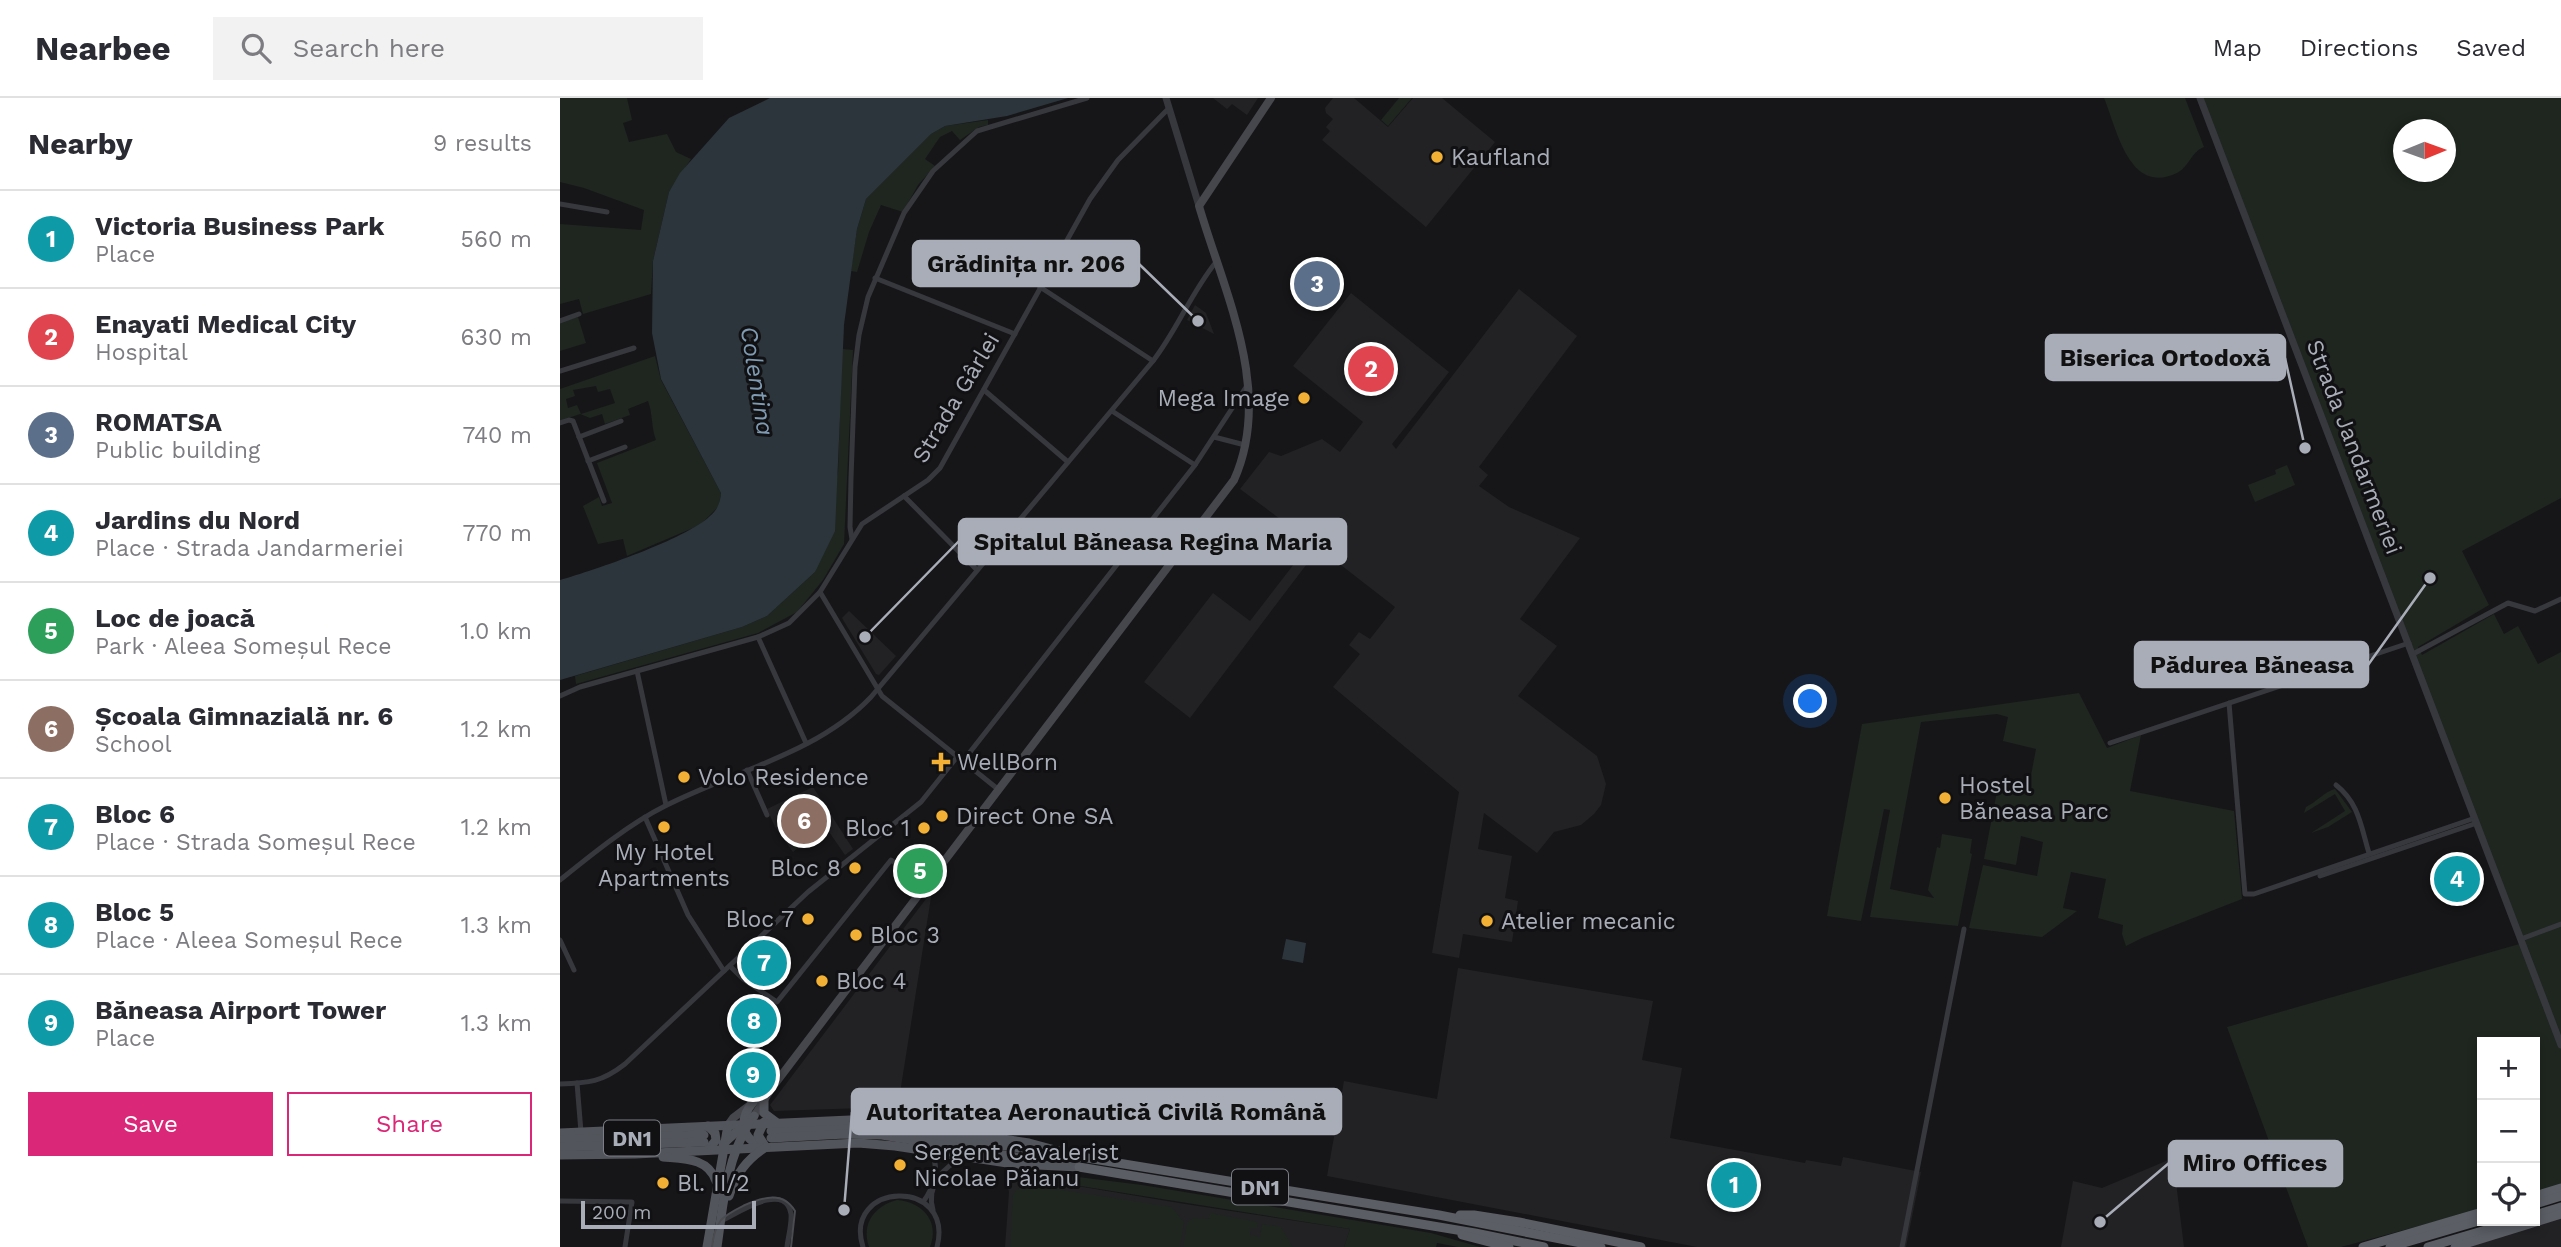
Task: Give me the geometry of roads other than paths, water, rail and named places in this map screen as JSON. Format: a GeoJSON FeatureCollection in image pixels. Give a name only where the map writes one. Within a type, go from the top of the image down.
{"type":"FeatureCollection","features":[{"type":"Feature","properties":{"kind":"highway","name":"DN1"},"geometry":{"type":"LineString","coordinates":[[1081,1157],[1439,1215],[1601,1247]]}},
{"type":"Feature","properties":{"kind":"highway","name":"DN1"},"geometry":{"type":"LineString","coordinates":[[1079,1167],[1544,1247]]}},
{"type":"Feature","properties":{"kind":"highway"},"geometry":{"type":"LineString","coordinates":[[2540,1194],[2561,1188]]}},
{"type":"Feature","properties":{"kind":"highway"},"geometry":{"type":"LineString","coordinates":[[2540,1202],[2561,1196]]}},
{"type":"Feature","properties":{"kind":"highway"},"geometry":{"type":"LineString","coordinates":[[2540,1213],[2561,1207]]}},
{"type":"Feature","properties":{"kind":"highway"},"geometry":{"type":"LineString","coordinates":[[2362,1247],[2477,1213]]}},
{"type":"Feature","properties":{"kind":"highway"},"geometry":{"type":"LineString","coordinates":[[2455,1247],[2561,1214]]}},
{"type":"Feature","properties":{"kind":"highway","name":"DN1"},"geometry":{"type":"LineString","coordinates":[[1439,1215],[1474,1215],[1641,1247]]}},
{"type":"Feature","properties":{"kind":"highway"},"geometry":{"type":"LineString","coordinates":[[2390,1247],[2477,1221]]}},
{"type":"Feature","properties":{"kind":"highway"},"geometry":{"type":"LineString","coordinates":[[2428,1247],[2499,1226]]}},
{"type":"Feature","properties":{"kind":"highway","name":"DN1"},"geometry":{"type":"LineString","coordinates":[[1437,1227],[1509,1247]]}},
{"type":"Feature","properties":{"kind":"main road"},"geometry":{"type":"LineString","coordinates":[[717,1247],[727,1177],[728,1145],[746,1126],[771,1089],[1227,491],[1239,468],[1245,445],[1248,384],[1242,345],[1199,205],[1271,98]]}},
{"type":"Feature","properties":{"kind":"main road"},"geometry":{"type":"LineString","coordinates":[[707,1247],[717,1186],[733,1118],[771,1089]]}},
{"type":"Feature","properties":{"kind":"main road"},"geometry":{"type":"LineString","coordinates":[[764,1099],[764,1113],[771,1135]]}},
{"type":"Feature","properties":{"kind":"main road"},"geometry":{"type":"LineString","coordinates":[[753,1102],[745,1114],[746,1126],[753,1142],[771,1135]]}},
{"type":"Feature","properties":{"kind":"main road"},"geometry":{"type":"LineString","coordinates":[[764,1122],[771,1135]]}},
{"type":"Feature","properties":{"kind":"main road"},"geometry":{"type":"LineString","coordinates":[[728,1145],[746,1126],[764,1122]]}},
{"type":"Feature","properties":{"kind":"main road"},"geometry":{"type":"LineString","coordinates":[[764,1122],[758,1135],[926,1150],[1014,1164],[1079,1167]]}},
{"type":"Feature","properties":{"kind":"main road","name":"DN1"},"geometry":{"type":"LineString","coordinates":[[771,1135],[846,1127],[882,1128],[1081,1157]]}},
{"type":"Feature","properties":{"kind":"main road"},"geometry":{"type":"LineString","coordinates":[[560,1133],[706,1138],[728,1145],[771,1135]]}},
{"type":"Feature","properties":{"kind":"main road"},"geometry":{"type":"LineString","coordinates":[[721,1221],[740,1171],[771,1135]]}},
{"type":"Feature","properties":{"kind":"main road","name":"DN1"},"geometry":{"type":"LineString","coordinates":[[771,1135],[882,1135],[1079,1167]]}},
{"type":"Feature","properties":{"kind":"main road"},"geometry":{"type":"LineString","coordinates":[[635,1154],[706,1138],[728,1145]]}},
{"type":"Feature","properties":{"kind":"main road","name":"DN1"},"geometry":{"type":"LineString","coordinates":[[560,1140],[706,1138]]}},
{"type":"Feature","properties":{"kind":"main road","name":"DN1"},"geometry":{"type":"LineString","coordinates":[[560,1147],[706,1138]]}},
{"type":"Feature","properties":{"kind":"main road"},"geometry":{"type":"LineString","coordinates":[[560,1155],[635,1154],[691,1160],[703,1164],[713,1173],[717,1186]]}},
{"type":"Feature","properties":{"kind":"street"},"geometry":{"type":"LineString","coordinates":[[852,539],[850,527],[855,367],[862,319],[875,278],[899,224],[920,187],[972,134],[1087,98]]}},
{"type":"Feature","properties":{"kind":"street"},"geometry":{"type":"LineString","coordinates":[[1166,98],[1199,205]]}},
{"type":"Feature","properties":{"kind":"street","name":"Strada Jandarmeriei"},"geometry":{"type":"LineString","coordinates":[[2200,98],[2561,1045]]}},
{"type":"Feature","properties":{"kind":"street","name":"Strada Gârlei"},"geometry":{"type":"LineString","coordinates":[[560,696],[580,687],[758,637],[789,623],[820,592],[862,524],[928,480],[940,468],[1090,199],[1118,160],[1169,108]]}},
{"type":"Feature","properties":{"kind":"street"},"geometry":{"type":"LineString","coordinates":[[560,204],[607,212]]}},
{"type":"Feature","properties":{"kind":"street"},"geometry":{"type":"LineString","coordinates":[[560,880],[645,817],[666,805],[806,743],[850,717],[877,690],[1153,361],[1173,333],[1197,287],[1216,262]]}},
{"type":"Feature","properties":{"kind":"street"},"geometry":{"type":"LineString","coordinates":[[875,278],[1015,334]]}},
{"type":"Feature","properties":{"kind":"street"},"geometry":{"type":"LineString","coordinates":[[1040,286],[1153,361]]}},
{"type":"Feature","properties":{"kind":"street"},"geometry":{"type":"LineString","coordinates":[[560,321],[579,314]]}},
{"type":"Feature","properties":{"kind":"street"},"geometry":{"type":"LineString","coordinates":[[560,370],[634,348]]}},
{"type":"Feature","properties":{"kind":"street"},"geometry":{"type":"LineString","coordinates":[[560,1084],[599,1080],[611,1075],[814,887],[914,808],[960,759],[1195,465],[1248,384]]}},
{"type":"Feature","properties":{"kind":"street"},"geometry":{"type":"LineString","coordinates":[[984,390],[1068,462]]}},
{"type":"Feature","properties":{"kind":"street"},"geometry":{"type":"LineString","coordinates":[[1112,411],[1195,465]]}},
{"type":"Feature","properties":{"kind":"street"},"geometry":{"type":"LineString","coordinates":[[560,424],[573,421],[604,501]]}},
{"type":"Feature","properties":{"kind":"street"},"geometry":{"type":"LineString","coordinates":[[579,437],[621,421]]}},
{"type":"Feature","properties":{"kind":"street"},"geometry":{"type":"LineString","coordinates":[[1214,437],[1245,445]]}},
{"type":"Feature","properties":{"kind":"street"},"geometry":{"type":"LineString","coordinates":[[588,461],[625,446]]}},
{"type":"Feature","properties":{"kind":"street"},"geometry":{"type":"LineString","coordinates":[[904,496],[977,570]]}},
{"type":"Feature","properties":{"kind":"street"},"geometry":{"type":"LineString","coordinates":[[820,592],[877,690],[999,790]]}},
{"type":"Feature","properties":{"kind":"street"},"geometry":{"type":"LineString","coordinates":[[2413,654],[2508,603],[2538,611],[2561,598]]}},
{"type":"Feature","properties":{"kind":"street"},"geometry":{"type":"LineString","coordinates":[[758,637],[806,743]]}},
{"type":"Feature","properties":{"kind":"street"},"geometry":{"type":"LineString","coordinates":[[2110,743],[2409,643]]}},
{"type":"Feature","properties":{"kind":"street"},"geometry":{"type":"LineString","coordinates":[[637,671],[666,805]]}},
{"type":"Feature","properties":{"kind":"street"},"geometry":{"type":"LineString","coordinates":[[2229,703],[2245,894],[2255,894],[2369,853],[2476,821]]}},
{"type":"Feature","properties":{"kind":"street"},"geometry":{"type":"LineString","coordinates":[[747,770],[767,815]]}},
{"type":"Feature","properties":{"kind":"street"},"geometry":{"type":"LineString","coordinates":[[2336,785],[2348,795],[2355,806],[2369,853]]}},
{"type":"Feature","properties":{"kind":"street"},"geometry":{"type":"LineString","coordinates":[[645,817],[696,930],[724,971]]}},
{"type":"Feature","properties":{"kind":"street"},"geometry":{"type":"LineString","coordinates":[[2320,876],[2476,821]]}},
{"type":"Feature","properties":{"kind":"street"},"geometry":{"type":"LineString","coordinates":[[730,966],[743,979],[777,1002],[891,860],[926,885]]}},
{"type":"Feature","properties":{"kind":"street"},"geometry":{"type":"LineString","coordinates":[[2521,939],[2561,924]]}},
{"type":"Feature","properties":{"kind":"street"},"geometry":{"type":"LineString","coordinates":[[1902,1247],[1964,929]]}},
{"type":"Feature","properties":{"kind":"street"},"geometry":{"type":"LineString","coordinates":[[560,940],[574,970]]}},
{"type":"Feature","properties":{"kind":"street"},"geometry":{"type":"LineString","coordinates":[[578,1083],[581,1133]]}},
{"type":"Feature","properties":{"kind":"street"},"geometry":{"type":"LineString","coordinates":[[926,1150],[935,1160],[937,1174],[928,1202],[936,1219]]}},
{"type":"Feature","properties":{"kind":"street"},"geometry":{"type":"LineString","coordinates":[[937,1247],[939,1233],[928,1202],[928,1193],[937,1174],[969,1157]]}},
{"type":"Feature","properties":{"kind":"street"},"geometry":{"type":"LineString","coordinates":[[863,1247],[862,1225],[867,1212],[874,1204],[883,1198],[903,1195],[928,1202]]}},
{"type":"Feature","properties":{"kind":"street"},"geometry":{"type":"LineString","coordinates":[[721,1221],[763,1201],[779,1200],[786,1204],[791,1214],[787,1247]]}},
{"type":"Feature","properties":{"kind":"street"},"geometry":{"type":"LineString","coordinates":[[560,1201],[632,1202],[625,1247]]}},
{"type":"Feature","properties":{"kind":"water","name":"Colentina"},"geometry":{"type":"Polygon","coordinates":[[[770,98],[1068,98],[1007,116],[945,126],[931,134],[866,199],[857,229],[844,325],[835,531],[815,572],[767,616],[742,627],[560,680],[560,580],[661,544],[698,525],[715,511],[719,503],[721,493],[661,379],[652,333],[653,261],[669,192],[680,173],[729,118],[770,98]]]}},
{"type":"Feature","properties":{"kind":"water"},"geometry":{"type":"Polygon","coordinates":[[[1286,939],[1306,943],[1303,963],[1282,959],[1286,939]]]}},
{"type":"Feature","properties":{"kind":"tram line"},"geometry":{"type":"LineString","coordinates":[[712,1247],[716,1229],[724,1218],[745,1205],[773,1198],[785,1200],[795,1211],[791,1247]]}},
{"type":"Feature","properties":{"kind":"place","name":"Kaufland"},"geometry":{"type":"Point","coordinates":[1437,157]}},
{"type":"Feature","properties":{"kind":"place","name":"ROMATSA"},"geometry":{"type":"Point","coordinates":[1317,284]}},
{"type":"Feature","properties":{"kind":"place","name":"Grădinița nr. 206"},"geometry":{"type":"Point","coordinates":[1198,321]}},
{"type":"Feature","properties":{"kind":"place","name":"Enayati Medical City"},"geometry":{"type":"Point","coordinates":[1371,369]}},
{"type":"Feature","properties":{"kind":"place","name":"Mega Image"},"geometry":{"type":"Point","coordinates":[1304,398]}},
{"type":"Feature","properties":{"kind":"place","name":"Biserica Ortodoxă"},"geometry":{"type":"Point","coordinates":[2305,448]}},
{"type":"Feature","properties":{"kind":"place","name":"Pădurea Băneasa"},"geometry":{"type":"Point","coordinates":[2430,578]}},
{"type":"Feature","properties":{"kind":"place","name":"Spitalul Băneasa Regina Maria"},"geometry":{"type":"Point","coordinates":[865,637]}},
{"type":"Feature","properties":{"kind":"place","name":"WellBorn"},"geometry":{"type":"Point","coordinates":[941,762]}},
{"type":"Feature","properties":{"kind":"place","name":"Volo Residence"},"geometry":{"type":"Point","coordinates":[684,777]}},
{"type":"Feature","properties":{"kind":"place","name":"Hostel Băneasa Parc"},"geometry":{"type":"Point","coordinates":[1945,798]}},
{"type":"Feature","properties":{"kind":"place","name":"Direct One SA"},"geometry":{"type":"Point","coordinates":[942,816]}},
{"type":"Feature","properties":{"kind":"place","name":"Școala Gimnazială nr. 6"},"geometry":{"type":"Point","coordinates":[804,821]}},
{"type":"Feature","properties":{"kind":"place","name":"My Hotel Apartments"},"geometry":{"type":"Point","coordinates":[664,827]}},
{"type":"Feature","properties":{"kind":"place","name":"Bloc 1"},"geometry":{"type":"Point","coordinates":[924,828]}},
{"type":"Feature","properties":{"kind":"place","name":"Bloc 8"},"geometry":{"type":"Point","coordinates":[855,868]}},
{"type":"Feature","properties":{"kind":"place","name":"Loc de joacă"},"geometry":{"type":"Point","coordinates":[920,871]}},
{"type":"Feature","properties":{"kind":"place","name":"Jardins du Nord"},"geometry":{"type":"Point","coordinates":[2457,879]}},
{"type":"Feature","properties":{"kind":"place","name":"Bloc 7"},"geometry":{"type":"Point","coordinates":[808,919]}},
{"type":"Feature","properties":{"kind":"place","name":"Atelier mecanic"},"geometry":{"type":"Point","coordinates":[1487,921]}},
{"type":"Feature","properties":{"kind":"place","name":"Bloc 3"},"geometry":{"type":"Point","coordinates":[856,935]}},
{"type":"Feature","properties":{"kind":"place","name":"Bloc 6"},"geometry":{"type":"Point","coordinates":[764,963]}},
{"type":"Feature","properties":{"kind":"place","name":"Bloc 4"},"geometry":{"type":"Point","coordinates":[822,981]}},
{"type":"Feature","properties":{"kind":"place","name":"Bloc 5"},"geometry":{"type":"Point","coordinates":[754,1021]}},
{"type":"Feature","properties":{"kind":"place","name":"Băneasa Airport Tower"},"geometry":{"type":"Point","coordinates":[753,1075]}},
{"type":"Feature","properties":{"kind":"place","name":"Sergent Cavalerist Nicolae Păianu"},"geometry":{"type":"Point","coordinates":[900,1165]}},
{"type":"Feature","properties":{"kind":"place","name":"Bl. II/2"},"geometry":{"type":"Point","coordinates":[663,1183]}},
{"type":"Feature","properties":{"kind":"place","name":"Victoria Business Park"},"geometry":{"type":"Point","coordinates":[1734,1185]}},
{"type":"Feature","properties":{"kind":"place","name":"Autoritatea Aeronautică Civilă Română"},"geometry":{"type":"Point","coordinates":[844,1210]}},
{"type":"Feature","properties":{"kind":"place","name":"Miro Offices"},"geometry":{"type":"Point","coordinates":[2100,1222]}}]}
